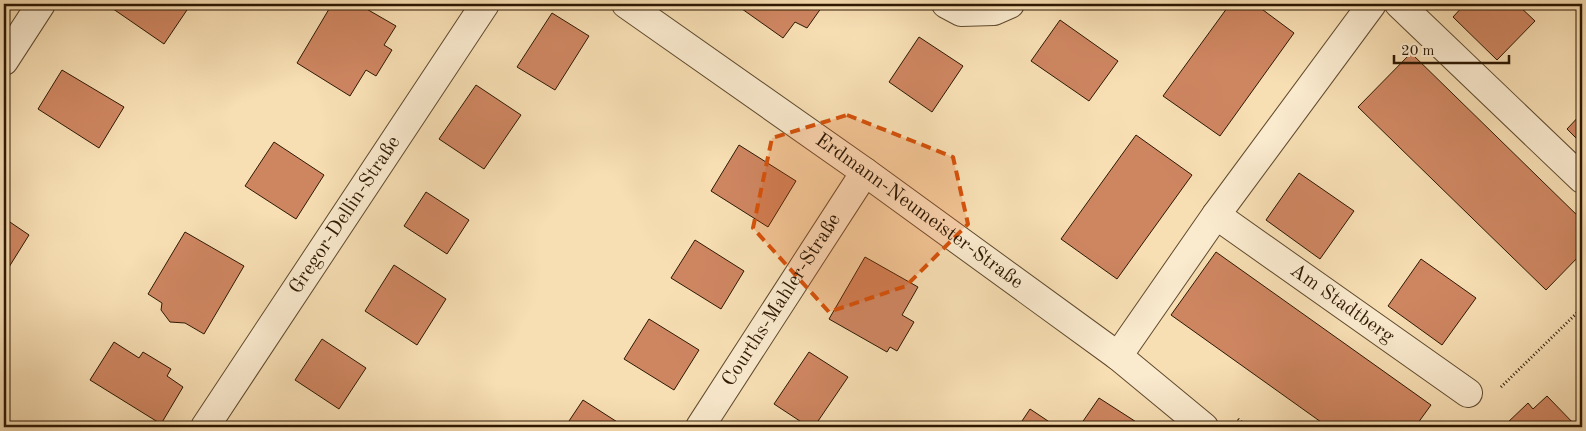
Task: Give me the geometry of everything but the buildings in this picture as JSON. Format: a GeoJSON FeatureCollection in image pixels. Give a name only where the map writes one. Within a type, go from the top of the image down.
{"type":"FeatureCollection","features":[{"type":"Feature","properties":{"kind":"street"},"geometry":{"type":"LineString","coordinates":[[4,61],[41,4]]}},
{"type":"Feature","properties":{"kind":"street","name":"Gregor-Dellin-Straße"},"geometry":{"type":"LineString","coordinates":[[206,427],[485,4]]}},
{"type":"Feature","properties":{"kind":"street","name":"Erdmann-Neumeister-Straße"},"geometry":{"type":"LineString","coordinates":[[626,4],[866,172],[1118,356],[1202,426]]}},
{"type":"Feature","properties":{"kind":"street"},"geometry":{"type":"LineString","coordinates":[[946,4],[961,12],[994,10],[1010,4]]}},
{"type":"Feature","properties":{"kind":"street"},"geometry":{"type":"LineString","coordinates":[[1118,356],[1216,215],[1372,4]]}},
{"type":"Feature","properties":{"kind":"street"},"geometry":{"type":"LineString","coordinates":[[1399,4],[1582,178]]}},
{"type":"Feature","properties":{"kind":"street","name":"Courths-Mahler-Straße"},"geometry":{"type":"LineString","coordinates":[[700,427],[866,172]]}},
{"type":"Feature","properties":{"kind":"street","name":"Am Stadtberg"},"geometry":{"type":"LineString","coordinates":[[1216,215],[1468,393]]}},
{"type":"Feature","properties":{"kind":"path"},"geometry":{"type":"LineString","coordinates":[[1497,391],[1582,308]]}},
{"type":"Feature","properties":{"kind":"highlighted area"},"geometry":{"type":"Polygon","coordinates":[[[847,115],[953,157],[968,224],[906,286],[829,312],[753,228],[772,138],[847,115]]]}}]}
